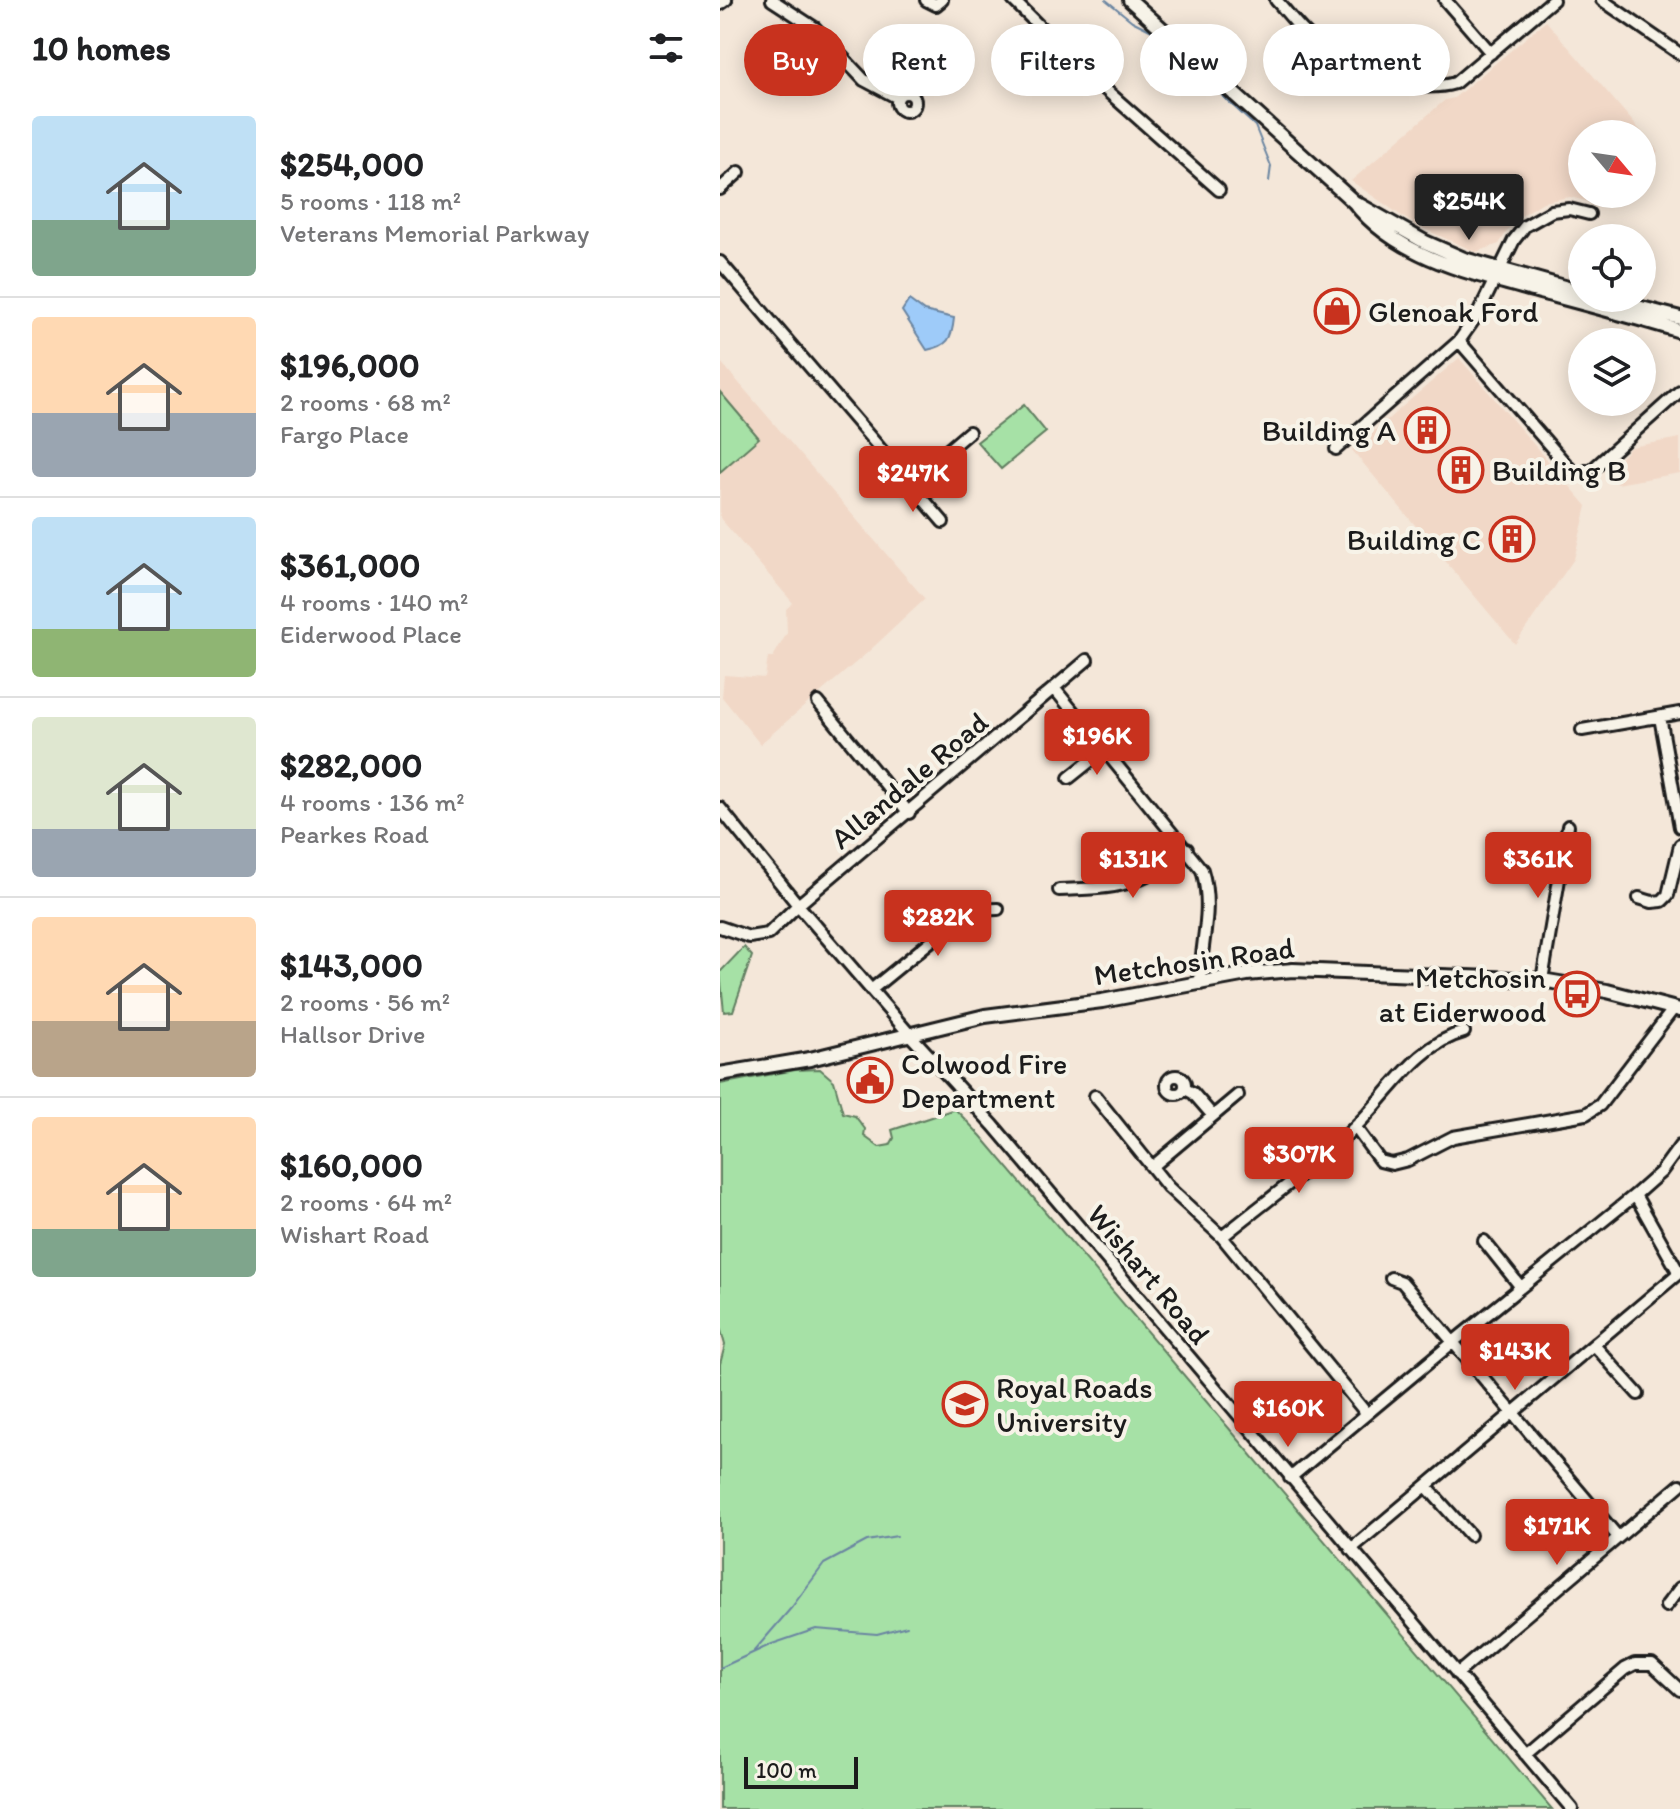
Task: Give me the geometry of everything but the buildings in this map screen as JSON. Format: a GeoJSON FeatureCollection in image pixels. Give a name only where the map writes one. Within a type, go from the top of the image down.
{"type":"FeatureCollection","features":[{"type":"Feature","properties":{"kind":"main road"},"geometry":{"type":"LineString","coordinates":[[1130,0],[1354,202],[1434,247],[1497,274],[1680,331]]}},
{"type":"Feature","properties":{"kind":"main road"},"geometry":{"type":"LineString","coordinates":[[1497,274],[1568,289]]}},
{"type":"Feature","properties":{"kind":"main road"},"geometry":{"type":"LineString","coordinates":[[1656,312],[1680,318]]}},
{"type":"Feature","properties":{"kind":"main road","name":"Metchosin Road"},"geometry":{"type":"LineString","coordinates":[[720,1074],[810,1059],[985,1016],[1115,999],[1247,974],[1293,970],[1542,980],[1607,991],[1677,1009]]}},
{"type":"Feature","properties":{"kind":"street"},"geometry":{"type":"LineString","coordinates":[[720,4],[726,0]]}},
{"type":"Feature","properties":{"kind":"street"},"geometry":{"type":"LineString","coordinates":[[772,0],[815,28],[864,80],[898,98]]}},
{"type":"Feature","properties":{"kind":"street"},"geometry":{"type":"LineString","coordinates":[[926,0],[936,5],[942,0]]}},
{"type":"Feature","properties":{"kind":"street"},"geometry":{"type":"LineString","coordinates":[[1013,0],[1038,24]]}},
{"type":"Feature","properties":{"kind":"street"},"geometry":{"type":"LineString","coordinates":[[1276,0],[1312,40],[1338,59],[1404,83],[1442,87],[1455,83],[1553,0]]}},
{"type":"Feature","properties":{"kind":"street"},"geometry":{"type":"LineString","coordinates":[[1445,0],[1491,53]]}},
{"type":"Feature","properties":{"kind":"street"},"geometry":{"type":"LineString","coordinates":[[1602,0],[1680,54]]}},
{"type":"Feature","properties":{"kind":"street"},"geometry":{"type":"LineString","coordinates":[[1113,96],[1219,190]]}},
{"type":"Feature","properties":{"kind":"street"},"geometry":{"type":"LineString","coordinates":[[720,189],[739,172]]}},
{"type":"Feature","properties":{"kind":"street"},"geometry":{"type":"LineString","coordinates":[[1336,449],[1459,341],[1478,314],[1514,240],[1530,221],[1561,209],[1589,214]]}},
{"type":"Feature","properties":{"kind":"street"},"geometry":{"type":"LineString","coordinates":[[720,262],[943,522]]}},
{"type":"Feature","properties":{"kind":"street"},"geometry":{"type":"LineString","coordinates":[[1459,341],[1571,470],[1579,474],[1590,472],[1680,391]]}},
{"type":"Feature","properties":{"kind":"street"},"geometry":{"type":"LineString","coordinates":[[909,483],[969,432]]}},
{"type":"Feature","properties":{"kind":"street","name":"Allandale Road"},"geometry":{"type":"LineString","coordinates":[[720,927],[749,937],[768,934],[798,905],[1087,660]]}},
{"type":"Feature","properties":{"kind":"street"},"geometry":{"type":"LineString","coordinates":[[1054,688],[1202,870],[1208,890],[1209,914],[1200,965],[1200,984]]}},
{"type":"Feature","properties":{"kind":"street"},"geometry":{"type":"LineString","coordinates":[[818,702],[909,813]]}},
{"type":"Feature","properties":{"kind":"street"},"geometry":{"type":"LineString","coordinates":[[1582,730],[1680,713]]}},
{"type":"Feature","properties":{"kind":"street"},"geometry":{"type":"LineString","coordinates":[[1660,717],[1680,827]]}},
{"type":"Feature","properties":{"kind":"street"},"geometry":{"type":"LineString","coordinates":[[1069,778],[1104,750]]}},
{"type":"Feature","properties":{"kind":"street","name":"Wishart Road"},"geometry":{"type":"LineString","coordinates":[[720,808],[798,905],[910,1035],[993,1125],[1572,1809]]}},
{"type":"Feature","properties":{"kind":"street"},"geometry":{"type":"LineString","coordinates":[[1542,980],[1568,826]]}},
{"type":"Feature","properties":{"kind":"street"},"geometry":{"type":"LineString","coordinates":[[1639,898],[1662,901],[1668,895],[1680,845]]}},
{"type":"Feature","properties":{"kind":"street"},"geometry":{"type":"LineString","coordinates":[[1059,890],[1111,888],[1133,882],[1157,871],[1187,849]]}},
{"type":"Feature","properties":{"kind":"street"},"geometry":{"type":"LineString","coordinates":[[871,990],[969,910],[998,909]]}},
{"type":"Feature","properties":{"kind":"street"},"geometry":{"type":"LineString","coordinates":[[1355,1127],[1380,1161],[1392,1164],[1408,1160],[1453,1137],[1586,1114],[1600,1105],[1677,1009]]}},
{"type":"Feature","properties":{"kind":"street"},"geometry":{"type":"LineString","coordinates":[[1222,1237],[1355,1127],[1420,1058],[1448,1036],[1464,1032]]}},
{"type":"Feature","properties":{"kind":"street"},"geometry":{"type":"LineString","coordinates":[[1185,1089],[1193,1093],[1213,1116]]}},
{"type":"Feature","properties":{"kind":"street"},"geometry":{"type":"LineString","coordinates":[[1152,1167],[1238,1095]]}},
{"type":"Feature","properties":{"kind":"street"},"geometry":{"type":"LineString","coordinates":[[1095,1096],[1168,1187],[1222,1237],[1366,1413]]}},
{"type":"Feature","properties":{"kind":"street"},"geometry":{"type":"LineString","coordinates":[[1290,1478],[1520,1286],[1635,1195],[1661,1172],[1680,1146]]}},
{"type":"Feature","properties":{"kind":"street"},"geometry":{"type":"LineString","coordinates":[[1351,1549],[1680,1273],[1635,1195]]}},
{"type":"Feature","properties":{"kind":"street"},"geometry":{"type":"LineString","coordinates":[[1484,1241],[1520,1286]]}},
{"type":"Feature","properties":{"kind":"street"},"geometry":{"type":"LineString","coordinates":[[1391,1278],[1402,1282],[1618,1537]]}},
{"type":"Feature","properties":{"kind":"street"},"geometry":{"type":"LineString","coordinates":[[1595,1346],[1638,1394]]}},
{"type":"Feature","properties":{"kind":"street"},"geometry":{"type":"LineString","coordinates":[[1457,1674],[1680,1485]]}},
{"type":"Feature","properties":{"kind":"street"},"geometry":{"type":"LineString","coordinates":[[1426,1486],[1470,1535]]}},
{"type":"Feature","properties":{"kind":"street"},"geometry":{"type":"LineString","coordinates":[[1666,1606],[1680,1588]]}},
{"type":"Feature","properties":{"kind":"street"},"geometry":{"type":"LineString","coordinates":[[1525,1754],[1625,1669],[1635,1664],[1652,1664],[1680,1690]]}},
{"type":"Feature","properties":{"kind":"shaded area"},"geometry":{"type":"Polygon","coordinates":[[[1546,21],[1631,120],[1568,120],[1568,197],[1543,202],[1514,220],[1499,244],[1476,252],[1415,225],[1351,181],[1445,100],[1454,98],[1546,21]]]}},
{"type":"Feature","properties":{"kind":"shaded area"},"geometry":{"type":"Polygon","coordinates":[[[1459,358],[1587,506],[1574,559],[1515,644],[1352,450],[1459,358]]]}},
{"type":"Feature","properties":{"kind":"shaded area"},"geometry":{"type":"Polygon","coordinates":[[[720,361],[925,599],[760,744],[722,697],[724,675],[765,678],[768,657],[773,657],[787,633],[786,609],[793,603],[720,518],[720,361]]]}},
{"type":"Feature","properties":{"kind":"shaded area"},"geometry":{"type":"Polygon","coordinates":[[[1680,438],[1680,473],[1617,484],[1616,463],[1631,447],[1680,438]]]}},
{"type":"Feature","properties":{"kind":"green space"},"geometry":{"type":"Polygon","coordinates":[[[720,392],[759,438],[720,472],[720,392]]]}},
{"type":"Feature","properties":{"kind":"green space"},"geometry":{"type":"Polygon","coordinates":[[[1024,405],[1046,432],[1001,469],[977,442],[1024,405]]]}},
{"type":"Feature","properties":{"kind":"green space"},"geometry":{"type":"Polygon","coordinates":[[[744,947],[752,956],[733,1011],[724,1012],[720,972],[744,947]]]}},
{"type":"Feature","properties":{"kind":"green space","name":"Royal Roads University"},"geometry":{"type":"Polygon","coordinates":[[[820,1069],[834,1081],[843,1113],[855,1116],[865,1129],[864,1136],[879,1147],[890,1145],[894,1138],[892,1130],[955,1109],[1552,1809],[720,1809],[720,1364],[725,1345],[720,1327],[720,1084],[795,1070],[820,1069]]]}},
{"type":"Feature","properties":{"kind":"water"},"geometry":{"type":"Polygon","coordinates":[[[909,300],[924,311],[954,318],[952,331],[944,344],[927,350],[902,311],[909,300]]]}},
{"type":"Feature","properties":{"kind":"waterway"},"geometry":{"type":"LineString","coordinates":[[1106,0],[1132,21],[1152,31],[1255,126],[1271,166],[1269,181]]}},
{"type":"Feature","properties":{"kind":"waterway"},"geometry":{"type":"LineString","coordinates":[[754,1651],[824,1564],[867,1541],[897,1536]]}},
{"type":"Feature","properties":{"kind":"waterway"},"geometry":{"type":"LineString","coordinates":[[720,1668],[772,1644],[816,1629],[877,1634],[907,1626]]}},
{"type":"Feature","properties":{"kind":"place","name":"Glenoak Ford"},"geometry":{"type":"Point","coordinates":[1337,311]}},
{"type":"Feature","properties":{"kind":"place","name":"Building A"},"geometry":{"type":"Point","coordinates":[1427,430]}},
{"type":"Feature","properties":{"kind":"place","name":"Building B"},"geometry":{"type":"Point","coordinates":[1461,470]}},
{"type":"Feature","properties":{"kind":"place","name":"Building C"},"geometry":{"type":"Point","coordinates":[1512,539]}},
{"type":"Feature","properties":{"kind":"place","name":"Metchosin at Eiderwood"},"geometry":{"type":"Point","coordinates":[1577,994]}},
{"type":"Feature","properties":{"kind":"place","name":"Colwood Fire Department"},"geometry":{"type":"Point","coordinates":[870,1080]}},
{"type":"Feature","properties":{"kind":"place","name":"Royal Roads University"},"geometry":{"type":"Point","coordinates":[965,1404]}}]}
